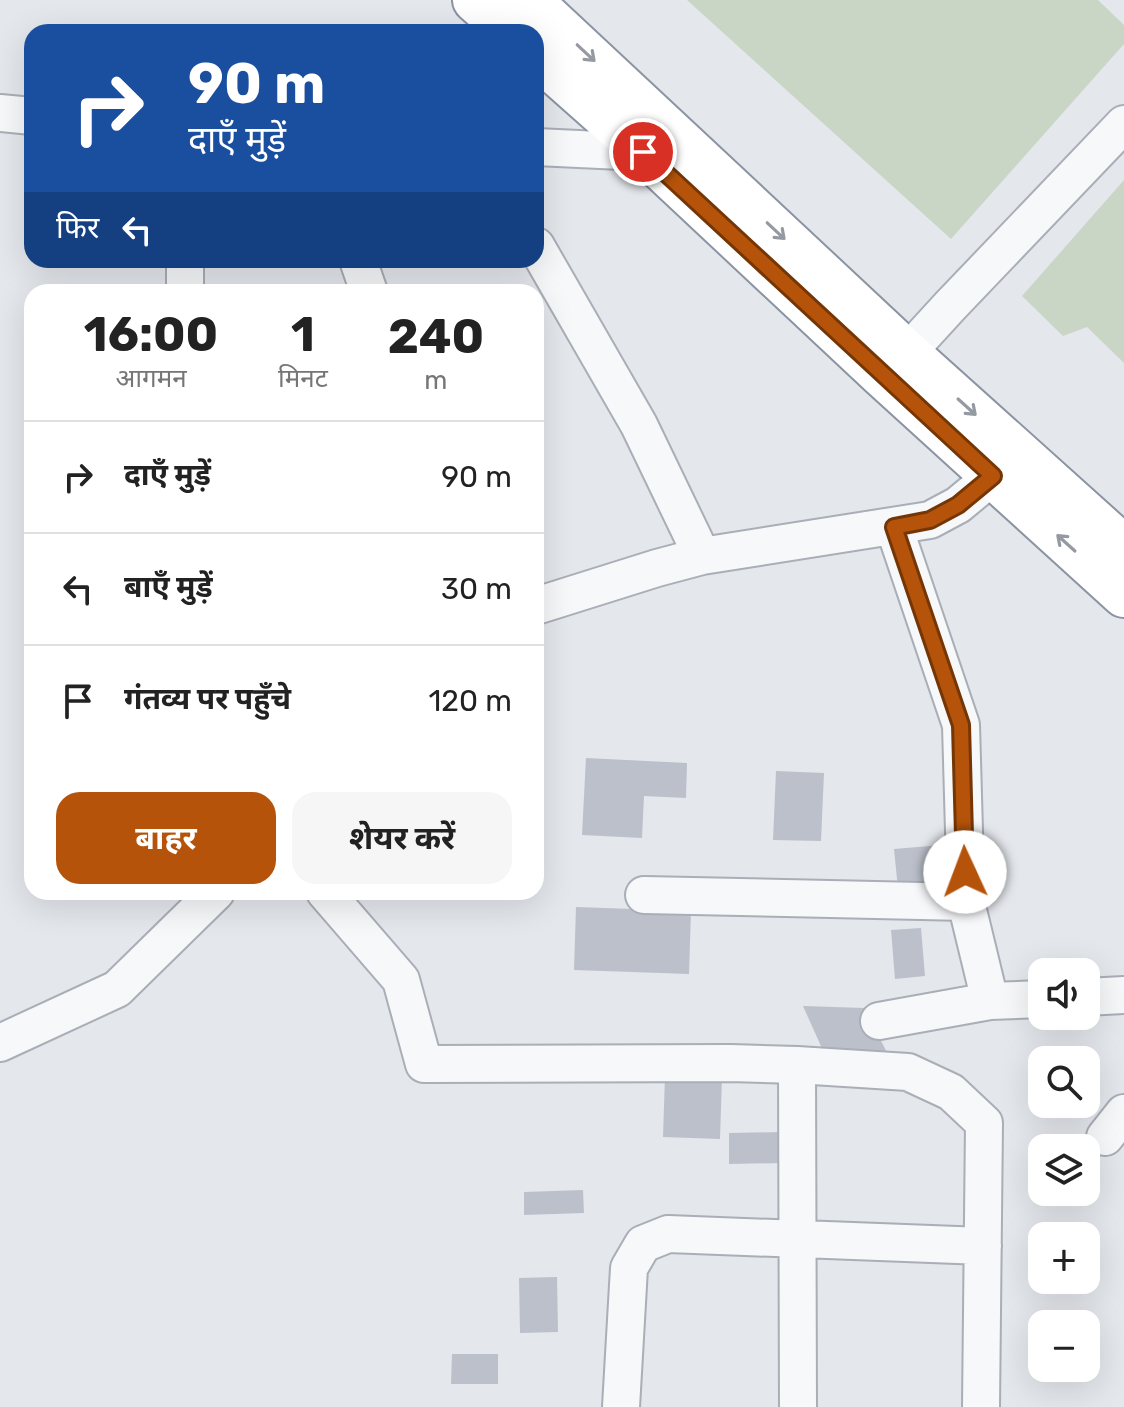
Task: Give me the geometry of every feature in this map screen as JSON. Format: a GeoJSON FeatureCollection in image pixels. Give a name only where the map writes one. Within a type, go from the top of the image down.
{"type":"FeatureCollection","features":[{"type":"Feature","properties":{"kind":"highway"},"geometry":{"type":"LineString","coordinates":[[475,0],[502,24]]}},
{"type":"Feature","properties":{"kind":"highway"},"geometry":{"type":"LineString","coordinates":[[529,0],[894,364],[993,476],[1124,595]]}},
{"type":"Feature","properties":{"kind":"highway"},"geometry":{"type":"LineString","coordinates":[[544,62],[643,152],[894,364],[1124,548]]}},
{"type":"Feature","properties":{"kind":"street"},"geometry":{"type":"LineString","coordinates":[[0,113],[24,115]]}},
{"type":"Feature","properties":{"kind":"street"},"geometry":{"type":"LineString","coordinates":[[894,364],[1124,124]]}},
{"type":"Feature","properties":{"kind":"street"},"geometry":{"type":"LineString","coordinates":[[544,147],[643,152]]}},
{"type":"Feature","properties":{"kind":"street"},"geometry":{"type":"LineString","coordinates":[[544,260],[639,425],[702,556]]}},
{"type":"Feature","properties":{"kind":"street"},"geometry":{"type":"LineString","coordinates":[[544,603],[702,556],[930,520],[958,505],[993,476]]}},
{"type":"Feature","properties":{"kind":"street"},"geometry":{"type":"LineString","coordinates":[[894,527],[961,725],[966,902],[990,1001]]}},
{"type":"Feature","properties":{"kind":"street"},"geometry":{"type":"LineString","coordinates":[[644,895],[966,902]]}},
{"type":"Feature","properties":{"kind":"street"},"geometry":{"type":"LineString","coordinates":[[0,1043],[117,989],[208,900]]}},
{"type":"Feature","properties":{"kind":"street"},"geometry":{"type":"LineString","coordinates":[[332,900],[401,980],[424,1064],[797,1065],[908,1072],[951,1092],[984,1123],[981,1407]]}},
{"type":"Feature","properties":{"kind":"street"},"geometry":{"type":"LineString","coordinates":[[1100,996],[1124,995]]}},
{"type":"Feature","properties":{"kind":"street"},"geometry":{"type":"LineString","coordinates":[[879,1021],[990,1001],[1028,1000]]}},
{"type":"Feature","properties":{"kind":"street"},"geometry":{"type":"LineString","coordinates":[[797,1065],[798,1407]]}},
{"type":"Feature","properties":{"kind":"street"},"geometry":{"type":"LineString","coordinates":[[621,1407],[629,1268],[643,1244],[668,1234],[983,1246]]}},
{"type":"Feature","properties":{"kind":"green space"},"geometry":{"type":"Polygon","coordinates":[[[687,0],[1098,0],[1124,25],[1124,44],[951,239],[687,0]]]}},
{"type":"Feature","properties":{"kind":"green space"},"geometry":{"type":"Polygon","coordinates":[[[1124,180],[1124,363],[1087,327],[1063,336],[1022,296],[1124,180]]]}},
{"type":"Feature","properties":{"kind":"building"},"geometry":{"type":"Polygon","coordinates":[[[586,758],[687,763],[686,798],[644,796],[642,838],[582,835],[586,758]]]}},
{"type":"Feature","properties":{"kind":"building"},"geometry":{"type":"Polygon","coordinates":[[[776,771],[824,773],[821,841],[773,840],[776,771]]]}},
{"type":"Feature","properties":{"kind":"building"},"geometry":{"type":"Polygon","coordinates":[[[954,844],[958,893],[899,899],[894,849],[954,844]]]}},
{"type":"Feature","properties":{"kind":"building"},"geometry":{"type":"Polygon","coordinates":[[[576,907],[691,911],[689,974],[574,970],[576,907]]]}},
{"type":"Feature","properties":{"kind":"building"},"geometry":{"type":"Polygon","coordinates":[[[921,928],[925,976],[895,979],[891,930],[921,928]]]}},
{"type":"Feature","properties":{"kind":"building"},"geometry":{"type":"Polygon","coordinates":[[[803,1006],[864,1008],[893,1064],[829,1064],[803,1006]]]}},
{"type":"Feature","properties":{"kind":"building"},"geometry":{"type":"Polygon","coordinates":[[[665,1076],[722,1077],[720,1139],[663,1137],[665,1076]]]}},
{"type":"Feature","properties":{"kind":"building"},"geometry":{"type":"Polygon","coordinates":[[[783,1132],[783,1163],[729,1164],[729,1133],[783,1132]]]}},
{"type":"Feature","properties":{"kind":"building"},"geometry":{"type":"Polygon","coordinates":[[[583,1190],[584,1213],[524,1215],[524,1192],[583,1190]]]}},
{"type":"Feature","properties":{"kind":"building"},"geometry":{"type":"Polygon","coordinates":[[[557,1277],[558,1332],[520,1333],[519,1278],[557,1277]]]}},
{"type":"Feature","properties":{"kind":"building"},"geometry":{"type":"Polygon","coordinates":[[[452,1354],[498,1354],[498,1384],[451,1384],[452,1354]]]}},
{"type":"Feature","properties":{"kind":"route"},"geometry":{"type":"LineString","coordinates":[[643,152],[993,476],[958,505],[930,520],[894,527],[961,725],[965,872]]}}]}
